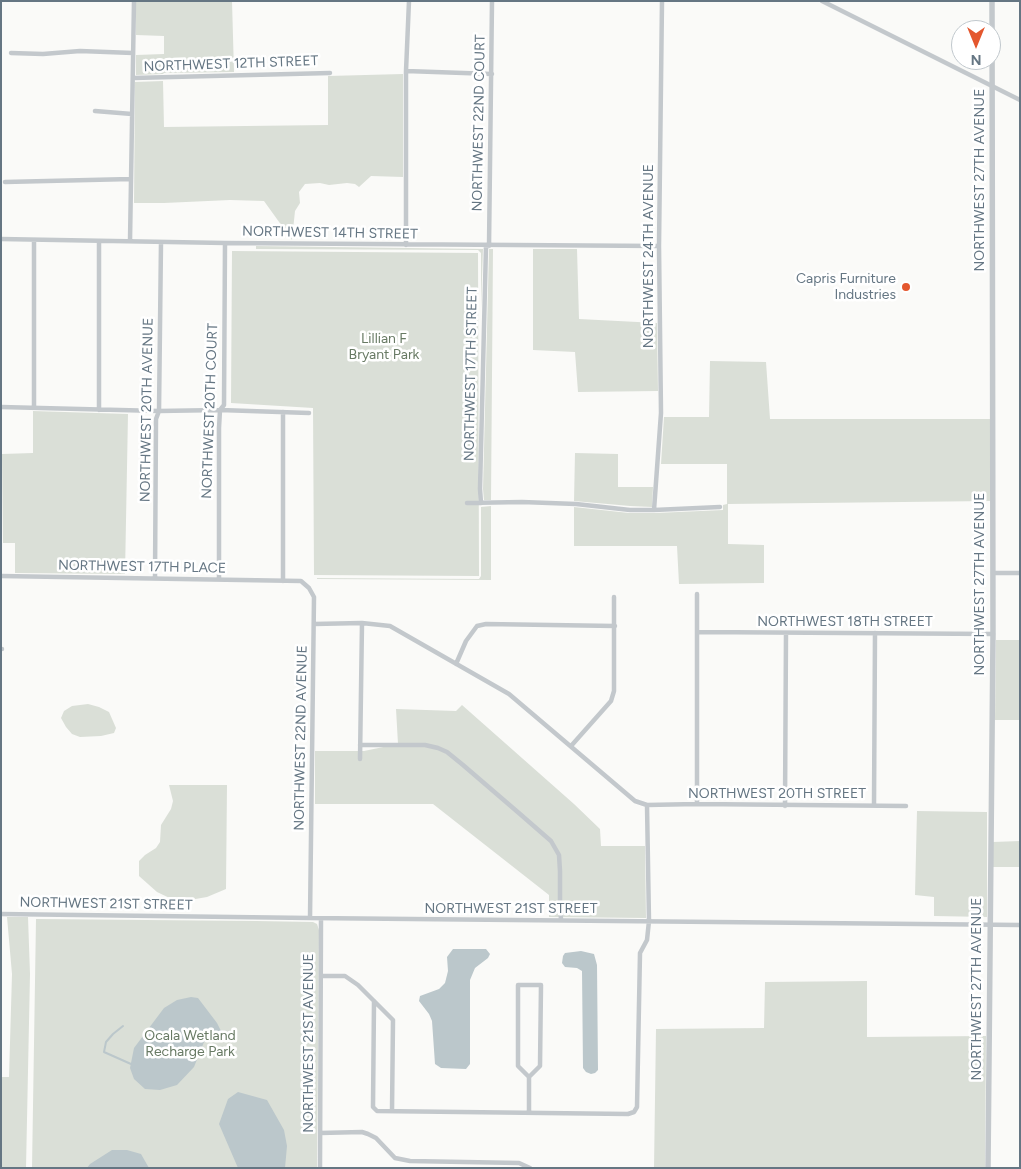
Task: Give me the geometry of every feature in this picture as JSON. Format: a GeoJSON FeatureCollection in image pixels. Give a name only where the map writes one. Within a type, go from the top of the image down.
{"type":"FeatureCollection","features":[{"type":"Feature","properties":{"kind":"street"},"geometry":{"type":"LineString","coordinates":[[130,241],[134,1]]}},
{"type":"Feature","properties":{"kind":"street"},"geometry":{"type":"LineString","coordinates":[[406,244],[406,70],[409,1]]}},
{"type":"Feature","properties":{"kind":"street","name":"NORTHWEST 22ND COURT"},"geometry":{"type":"LineString","coordinates":[[488,246],[492,1]]}},
{"type":"Feature","properties":{"kind":"street","name":"NORTHWEST 24TH AVENUE"},"geometry":{"type":"LineString","coordinates":[[654,510],[662,413],[659,246],[662,1]]}},
{"type":"Feature","properties":{"kind":"street"},"geometry":{"type":"LineString","coordinates":[[822,1],[1020,100]]}},
{"type":"Feature","properties":{"kind":"street","name":"NORTHWEST 27TH AVENUE"},"geometry":{"type":"LineString","coordinates":[[988,1168],[993,634],[992,1]]}},
{"type":"Feature","properties":{"kind":"street","name":"NORTHWEST 12TH STREET"},"geometry":{"type":"LineString","coordinates":[[11,53],[43,54],[80,51],[133,53]]}},
{"type":"Feature","properties":{"kind":"street"},"geometry":{"type":"LineString","coordinates":[[406,70],[492,74]]}},
{"type":"Feature","properties":{"kind":"street","name":"NORTHWEST 12TH STREET"},"geometry":{"type":"LineString","coordinates":[[133,78],[330,73]]}},
{"type":"Feature","properties":{"kind":"street"},"geometry":{"type":"LineString","coordinates":[[95,111],[132,114]]}},
{"type":"Feature","properties":{"kind":"street"},"geometry":{"type":"LineString","coordinates":[[5,182],[131,179]]}},
{"type":"Feature","properties":{"kind":"street","name":"NORTHWEST 14TH STREET"},"geometry":{"type":"LineString","coordinates":[[1,239],[488,246],[659,246]]}},
{"type":"Feature","properties":{"kind":"street"},"geometry":{"type":"LineString","coordinates":[[34,240],[34,408]]}},
{"type":"Feature","properties":{"kind":"street"},"geometry":{"type":"LineString","coordinates":[[99,241],[99,410]]}},
{"type":"Feature","properties":{"kind":"street","name":"NORTHWEST 20TH AVENUE"},"geometry":{"type":"LineString","coordinates":[[155,578],[156,418],[159,411],[161,242]]}},
{"type":"Feature","properties":{"kind":"street","name":"NORTHWEST 20TH COURT"},"geometry":{"type":"LineString","coordinates":[[219,579],[219,428],[220,410],[224,404],[225,243]]}},
{"type":"Feature","properties":{"kind":"street","name":"NORTHWEST 17TH STREET"},"geometry":{"type":"LineString","coordinates":[[481,503],[488,246]]}},
{"type":"Feature","properties":{"kind":"street"},"geometry":{"type":"LineString","coordinates":[[1,407],[309,413]]}},
{"type":"Feature","properties":{"kind":"street"},"geometry":{"type":"LineString","coordinates":[[283,581],[284,412]]}},
{"type":"Feature","properties":{"kind":"street"},"geometry":{"type":"LineString","coordinates":[[467,503],[522,502],[576,504],[630,510],[720,507]]}},
{"type":"Feature","properties":{"kind":"street"},"geometry":{"type":"LineString","coordinates":[[993,574],[1020,573]]}},
{"type":"Feature","properties":{"kind":"street","name":"NORTHWEST 17TH PLACE"},"geometry":{"type":"LineString","coordinates":[[1,576],[283,581]]}},
{"type":"Feature","properties":{"kind":"street","name":"NORTHWEST 22ND AVENUE"},"geometry":{"type":"LineString","coordinates":[[283,581],[301,581],[309,588],[314,597],[310,918]]}},
{"type":"Feature","properties":{"kind":"street"},"geometry":{"type":"LineString","coordinates":[[697,594],[697,804]]}},
{"type":"Feature","properties":{"kind":"street"},"geometry":{"type":"LineString","coordinates":[[571,746],[611,701],[614,691],[614,597]]}},
{"type":"Feature","properties":{"kind":"street"},"geometry":{"type":"LineString","coordinates":[[314,624],[362,623],[390,626],[509,694],[635,801],[647,805],[649,921],[647,940],[640,953],[637,1107],[634,1112],[628,1114],[377,1111],[373,1107],[374,1001]]}},
{"type":"Feature","properties":{"kind":"street"},"geometry":{"type":"LineString","coordinates":[[360,759],[362,623]]}},
{"type":"Feature","properties":{"kind":"street"},"geometry":{"type":"LineString","coordinates":[[456,664],[466,641],[477,626],[486,624],[615,626]]}},
{"type":"Feature","properties":{"kind":"street","name":"NORTHWEST 18TH STREET"},"geometry":{"type":"LineString","coordinates":[[698,632],[993,634]]}},
{"type":"Feature","properties":{"kind":"street"},"geometry":{"type":"LineString","coordinates":[[785,806],[786,633]]}},
{"type":"Feature","properties":{"kind":"street"},"geometry":{"type":"LineString","coordinates":[[874,805],[875,633]]}},
{"type":"Feature","properties":{"kind":"street"},"geometry":{"type":"LineString","coordinates":[[360,745],[425,745],[438,748],[447,752],[506,802],[551,842],[559,855],[562,920]]}},
{"type":"Feature","properties":{"kind":"street","name":"NORTHWEST 20TH STREET"},"geometry":{"type":"LineString","coordinates":[[647,805],[906,806]]}},
{"type":"Feature","properties":{"kind":"street","name":"NORTHWEST 21ST STREET"},"geometry":{"type":"LineString","coordinates":[[1,914],[1020,925]]}},
{"type":"Feature","properties":{"kind":"street","name":"NORTHWEST 21ST AVENUE"},"geometry":{"type":"LineString","coordinates":[[320,1168],[321,918]]}},
{"type":"Feature","properties":{"kind":"street"},"geometry":{"type":"LineString","coordinates":[[321,976],[345,976],[358,985],[393,1020],[392,1111]]}},
{"type":"Feature","properties":{"kind":"street"},"geometry":{"type":"LineString","coordinates":[[529,1077],[540,1066],[541,985],[518,985],[518,1066],[529,1077],[529,1113]]}},
{"type":"Feature","properties":{"kind":"street"},"geometry":{"type":"LineString","coordinates":[[320,1132],[362,1132],[376,1138],[395,1158],[410,1161],[473,1165],[519,1163],[530,1168]]}},
{"type":"Feature","properties":{"kind":"green space"},"geometry":{"type":"Polygon","coordinates":[[[136,1],[232,1],[234,72],[136,75],[136,55],[164,54],[164,36],[136,35],[136,1]]]}},
{"type":"Feature","properties":{"kind":"green space"},"geometry":{"type":"Polygon","coordinates":[[[403,74],[403,177],[371,176],[359,187],[355,184],[347,183],[329,185],[320,183],[305,184],[299,192],[300,203],[295,211],[292,240],[264,201],[230,200],[134,203],[135,82],[163,81],[164,127],[328,125],[328,76],[403,74]]]}},
{"type":"Feature","properties":{"kind":"green space"},"geometry":{"type":"Polygon","coordinates":[[[256,246],[483,249],[481,309],[481,253],[478,250],[256,249],[256,246]]]}},
{"type":"Feature","properties":{"kind":"green space"},"geometry":{"type":"Polygon","coordinates":[[[489,249],[493,249],[491,500],[484,500],[483,489],[489,249]]]}},
{"type":"Feature","properties":{"kind":"green space"},"geometry":{"type":"Polygon","coordinates":[[[533,249],[577,249],[579,319],[657,323],[658,391],[578,392],[575,352],[533,350],[533,249]]]}},
{"type":"Feature","properties":{"kind":"green space","name":"Lillian F Bryant Park"},"geometry":{"type":"Polygon","coordinates":[[[232,251],[478,253],[479,576],[314,575],[313,408],[231,403],[232,251]]]}},
{"type":"Feature","properties":{"kind":"green space"},"geometry":{"type":"Polygon","coordinates":[[[710,361],[766,362],[770,419],[990,419],[990,501],[728,504],[728,544],[764,545],[764,583],[679,584],[677,546],[574,546],[574,507],[629,513],[723,510],[723,505],[727,504],[727,464],[661,464],[664,417],[709,417],[710,361]]]}},
{"type":"Feature","properties":{"kind":"green space"},"geometry":{"type":"Polygon","coordinates":[[[33,411],[128,414],[125,574],[15,573],[15,543],[3,543],[2,454],[33,453],[33,411]]]}},
{"type":"Feature","properties":{"kind":"green space"},"geometry":{"type":"Polygon","coordinates":[[[575,453],[618,454],[618,487],[653,487],[652,507],[574,501],[575,453]]]}},
{"type":"Feature","properties":{"kind":"green space"},"geometry":{"type":"Polygon","coordinates":[[[491,506],[491,580],[317,579],[479,579],[481,576],[481,507],[491,506]]]}},
{"type":"Feature","properties":{"kind":"green space"},"geometry":{"type":"Polygon","coordinates":[[[996,640],[1020,640],[1020,720],[995,720],[996,640]]]}},
{"type":"Feature","properties":{"kind":"green space"},"geometry":{"type":"Polygon","coordinates":[[[88,704],[109,712],[116,728],[114,733],[80,737],[72,734],[61,718],[64,711],[72,706],[88,704]]]}},
{"type":"Feature","properties":{"kind":"green space"},"geometry":{"type":"Polygon","coordinates":[[[462,705],[600,829],[601,846],[645,846],[646,918],[549,917],[549,895],[433,804],[315,804],[315,751],[364,751],[398,744],[396,709],[456,711],[462,705]]]}},
{"type":"Feature","properties":{"kind":"green space"},"geometry":{"type":"Polygon","coordinates":[[[169,785],[227,785],[226,889],[207,897],[178,902],[157,892],[139,876],[139,861],[156,848],[160,842],[161,825],[171,809],[173,801],[169,785]]]}},
{"type":"Feature","properties":{"kind":"green space"},"geometry":{"type":"Polygon","coordinates":[[[917,811],[987,812],[987,917],[934,916],[934,897],[915,895],[917,811]]]}},
{"type":"Feature","properties":{"kind":"green space"},"geometry":{"type":"Polygon","coordinates":[[[1020,841],[1020,867],[993,867],[993,842],[1020,841]]]}},
{"type":"Feature","properties":{"kind":"green space"},"geometry":{"type":"Polygon","coordinates":[[[7,917],[28,917],[30,974],[26,1168],[1,1168],[1,1077],[9,1077],[12,974],[7,917]]]}},
{"type":"Feature","properties":{"kind":"green space","name":"Ocala Wetland Recharge Park"},"geometry":{"type":"Polygon","coordinates":[[[36,919],[313,922],[317,924],[319,930],[317,1168],[32,1168],[36,919]]]}},
{"type":"Feature","properties":{"kind":"green space"},"geometry":{"type":"Polygon","coordinates":[[[867,981],[867,1037],[986,1036],[985,1168],[654,1168],[656,1029],[764,1028],[765,982],[867,981]]]}},
{"type":"Feature","properties":{"kind":"shaded area"},"geometry":{"type":"Polygon","coordinates":[[[453,949],[486,949],[490,954],[488,958],[475,968],[470,980],[470,1064],[466,1069],[441,1068],[435,1064],[432,1021],[419,1001],[420,996],[439,989],[445,983],[448,971],[447,957],[453,949]]]}},
{"type":"Feature","properties":{"kind":"shaded area"},"geometry":{"type":"Polygon","coordinates":[[[581,951],[594,954],[597,965],[598,1070],[591,1074],[583,1068],[582,971],[577,968],[565,967],[562,963],[565,953],[581,951]]]}},
{"type":"Feature","properties":{"kind":"shaded area"},"geometry":{"type":"Polygon","coordinates":[[[191,997],[198,998],[221,1031],[212,1039],[204,1042],[194,1067],[177,1085],[160,1090],[145,1089],[134,1079],[130,1068],[134,1048],[164,1008],[177,1000],[191,997]]]}},
{"type":"Feature","properties":{"kind":"shaded area"},"geometry":{"type":"Polygon","coordinates":[[[238,1092],[267,1100],[284,1130],[287,1146],[285,1168],[238,1168],[219,1124],[228,1099],[238,1092]]]}},
{"type":"Feature","properties":{"kind":"shaded area"},"geometry":{"type":"Polygon","coordinates":[[[112,1150],[127,1150],[141,1154],[149,1168],[87,1168],[112,1150]]]}},
{"type":"Feature","properties":{"kind":"waterway"},"geometry":{"type":"LineString","coordinates":[[123,1026],[106,1042],[104,1052],[131,1064]]}},
{"type":"Feature","properties":{"kind":"place","name":"Capris Furniture Industries"},"geometry":{"type":"Point","coordinates":[906,287]}}]}
